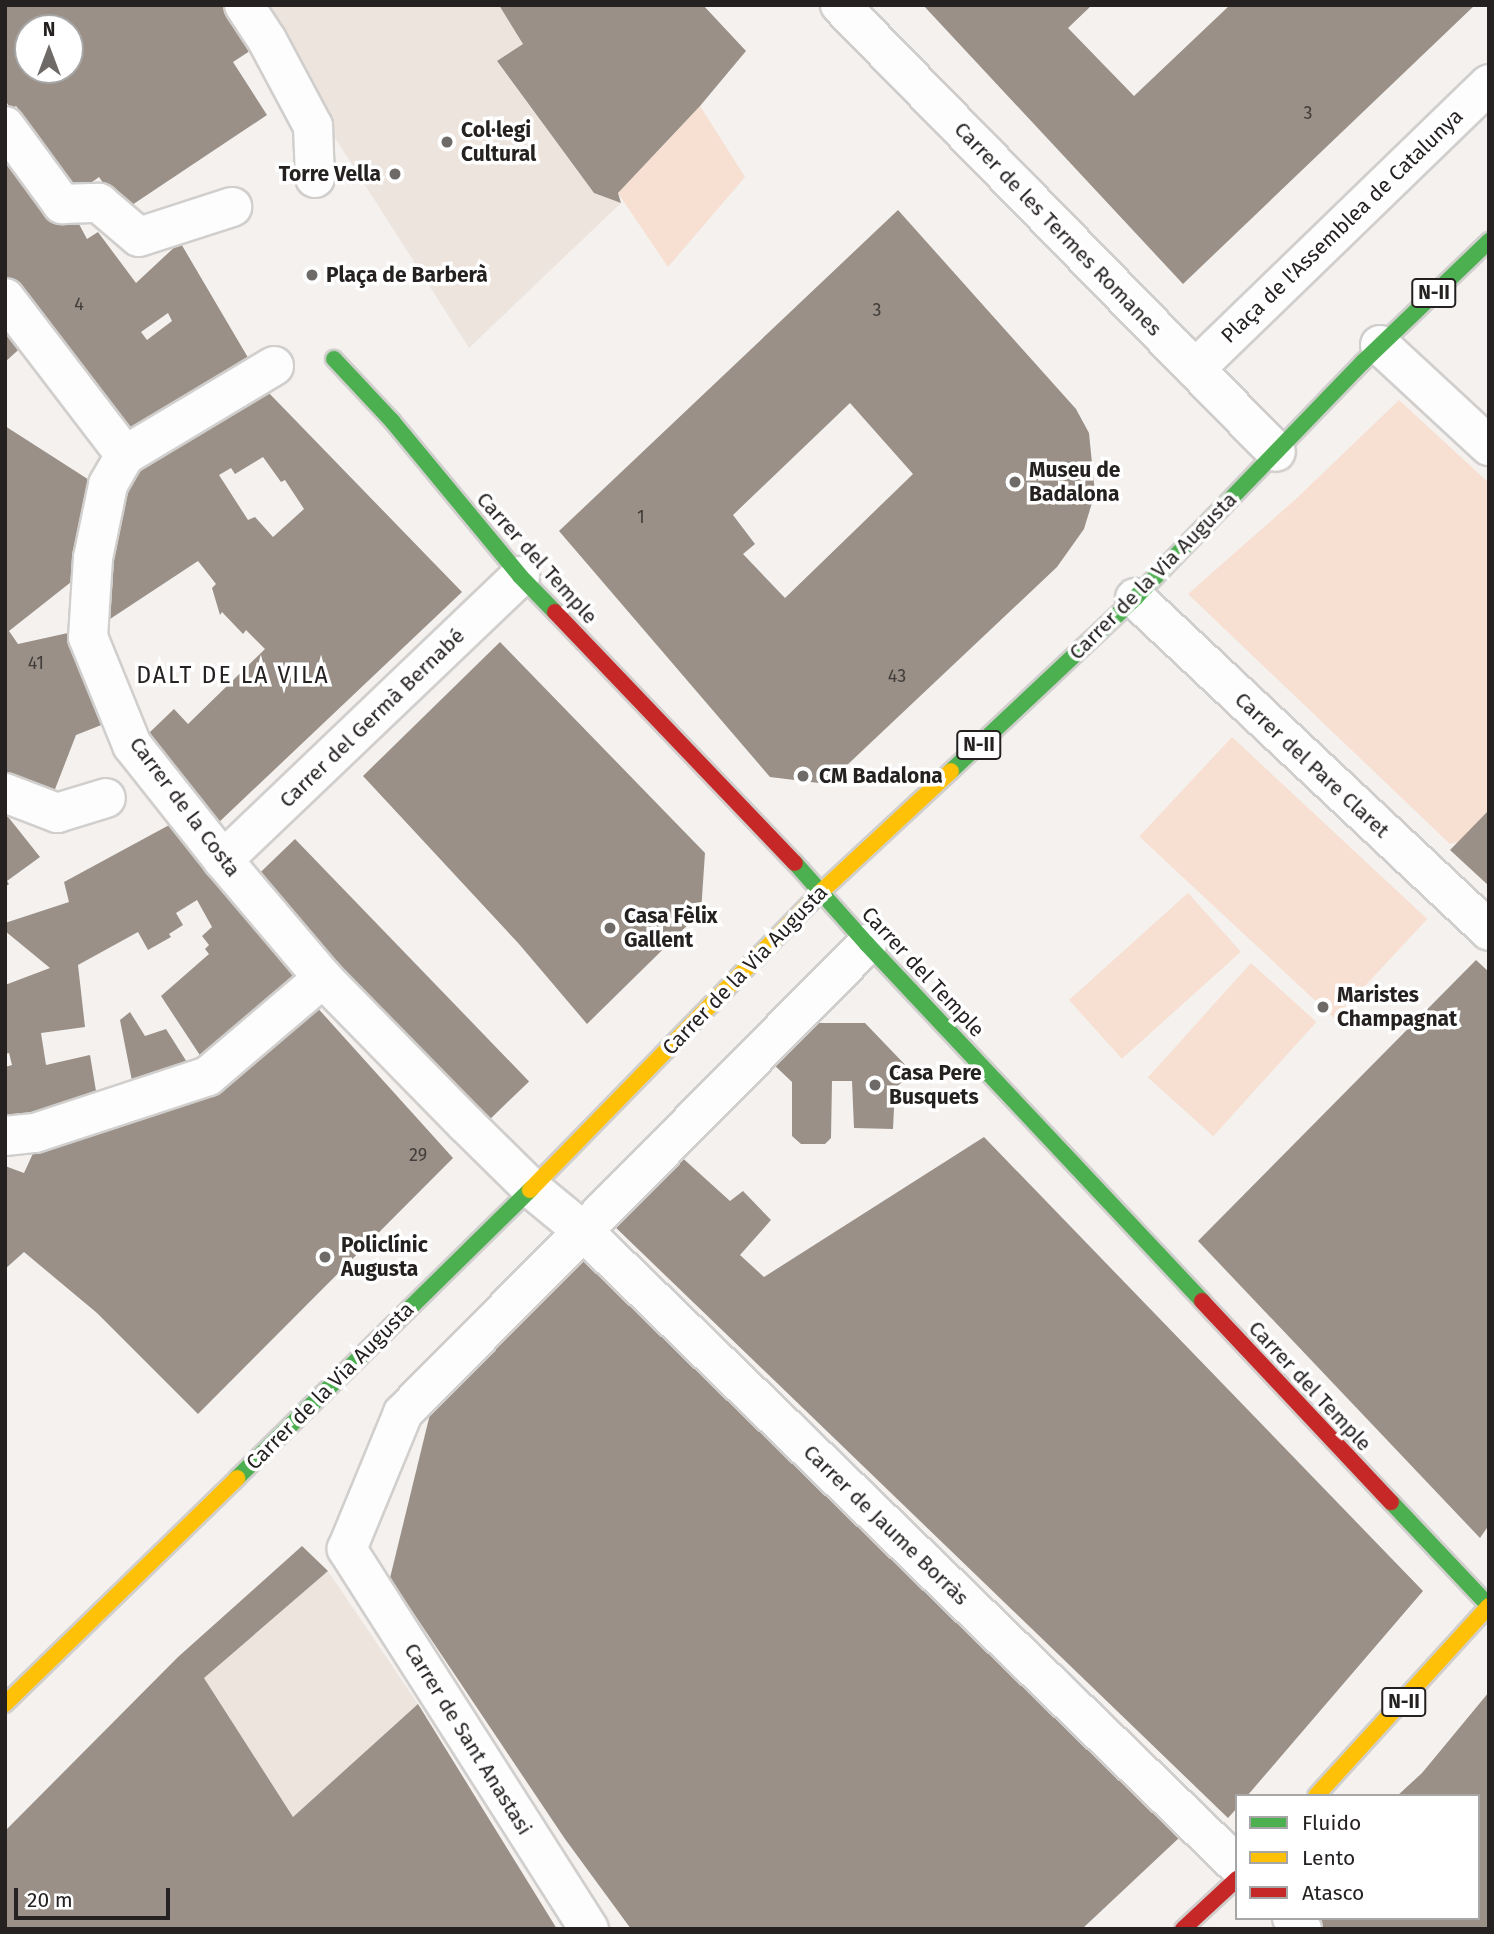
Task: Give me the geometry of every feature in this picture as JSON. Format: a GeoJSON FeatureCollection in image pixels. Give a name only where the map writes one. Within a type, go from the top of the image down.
{"type":"FeatureCollection","features":[{"type":"Feature","properties":{"kind":"main road","name":"Carrer de la Via Augusta"},"geometry":{"type":"LineString","coordinates":[[7,1696],[532,1189],[822,891],[1135,598],[1380,345],[1489,241]]}},
{"type":"Feature","properties":{"kind":"main road","name":"Carrer del Temple"},"geometry":{"type":"LineString","coordinates":[[334,359],[392,421],[520,576],[822,891],[867,944],[1489,1606]]}},
{"type":"Feature","properties":{"kind":"main road","name":"N-II"},"geometry":{"type":"LineString","coordinates":[[1318,1794],[1489,1606]]}},
{"type":"Feature","properties":{"kind":"main road"},"geometry":{"type":"LineString","coordinates":[[1183,1929],[1235,1881]]}},
{"type":"Feature","properties":{"kind":"street"},"geometry":{"type":"LineString","coordinates":[[244,5],[267,40],[313,126],[315,178]]}},
{"type":"Feature","properties":{"kind":"street","name":"Carrer de les Termes Romanes"},"geometry":{"type":"LineString","coordinates":[[840,5],[1276,452]]}},
{"type":"Feature","properties":{"kind":"street","name":"Plaça de l'Assemblea de Catalunya"},"geometry":{"type":"LineString","coordinates":[[1195,369],[1489,84]]}},
{"type":"Feature","properties":{"kind":"street"},"geometry":{"type":"LineString","coordinates":[[5,126],[62,204],[99,203],[139,237],[232,207]]}},
{"type":"Feature","properties":{"kind":"street"},"geometry":{"type":"LineString","coordinates":[[5,298],[33,338],[125,454],[274,366]]}},
{"type":"Feature","properties":{"kind":"street"},"geometry":{"type":"LineString","coordinates":[[1380,345],[1489,446]]}},
{"type":"Feature","properties":{"kind":"street","name":"Carrer de la Costa"},"geometry":{"type":"LineString","coordinates":[[125,454],[108,485],[93,558],[88,637],[132,745],[231,852],[323,978],[532,1189]]}},
{"type":"Feature","properties":{"kind":"street","name":"Carrer del Germà Bernabé"},"geometry":{"type":"LineString","coordinates":[[231,852],[520,576]]}},
{"type":"Feature","properties":{"kind":"street","name":"Carrer del Pare Claret"},"geometry":{"type":"LineString","coordinates":[[1135,598],[1489,931]]}},
{"type":"Feature","properties":{"kind":"street"},"geometry":{"type":"LineString","coordinates":[[5,793],[57,813],[106,798]]}},
{"type":"Feature","properties":{"kind":"street"},"geometry":{"type":"LineString","coordinates":[[583,1231],[867,944]]}},
{"type":"Feature","properties":{"kind":"street"},"geometry":{"type":"LineString","coordinates":[[5,1136],[35,1133],[208,1076],[323,978]]}},
{"type":"Feature","properties":{"kind":"street","name":"Carrer de Jaume Borràs"},"geometry":{"type":"LineString","coordinates":[[532,1189],[583,1231],[1235,1863]]}},
{"type":"Feature","properties":{"kind":"street","name":"Carrer de Sant Anastasi"},"geometry":{"type":"LineString","coordinates":[[583,1231],[403,1413],[347,1549],[589,1929]]}},
{"type":"Feature","properties":{"kind":"shaded area","name":"Col·legi Cultural"},"geometry":{"type":"Polygon","coordinates":[[[258,5],[499,5],[523,44],[497,62],[594,193],[621,203],[469,348],[305,91],[258,5]]]}},
{"type":"Feature","properties":{"kind":"shaded area"},"geometry":{"type":"Polygon","coordinates":[[[700,106],[745,177],[668,267],[618,193],[700,106]]]}},
{"type":"Feature","properties":{"kind":"shaded area"},"geometry":{"type":"Polygon","coordinates":[[[1399,400],[1489,483],[1489,810],[1458,842],[1450,844],[1188,594],[1298,497],[1399,400]]]}},
{"type":"Feature","properties":{"kind":"shaded area"},"geometry":{"type":"Polygon","coordinates":[[[1232,737],[1427,919],[1335,1019],[1139,836],[1232,737]]]}},
{"type":"Feature","properties":{"kind":"shaded area"},"geometry":{"type":"Polygon","coordinates":[[[1188,893],[1241,952],[1122,1059],[1069,1000],[1188,893]]]}},
{"type":"Feature","properties":{"kind":"shaded area"},"geometry":{"type":"Polygon","coordinates":[[[1251,963],[1316,1022],[1213,1136],[1148,1077],[1251,963]]]}},
{"type":"Feature","properties":{"kind":"shaded area"},"geometry":{"type":"Polygon","coordinates":[[[328,1571],[418,1704],[293,1817],[204,1678],[328,1571]]]}},
{"type":"Feature","properties":{"kind":"building"},"geometry":{"type":"Polygon","coordinates":[[[5,5],[231,5],[259,45],[233,62],[267,115],[123,211],[99,177],[81,190],[65,188],[38,148],[44,145],[41,139],[37,142],[17,112],[20,111],[16,106],[11,109],[5,100],[5,5]]]}},
{"type":"Feature","properties":{"kind":"building"},"geometry":{"type":"Polygon","coordinates":[[[499,5],[703,5],[746,51],[700,106],[618,193],[621,203],[594,193],[497,61],[523,44],[499,5]]]}},
{"type":"Feature","properties":{"kind":"building"},"geometry":{"type":"Polygon","coordinates":[[[923,5],[1092,5],[1068,28],[1134,96],[1230,5],[1475,5],[1183,284],[923,5]]]}},
{"type":"Feature","properties":{"kind":"building"},"geometry":{"type":"Polygon","coordinates":[[[5,158],[72,211],[87,239],[98,232],[136,283],[180,242],[250,361],[133,434],[5,287],[5,158]],[[168,313],[141,332],[147,340],[172,321],[168,313]]]}},
{"type":"Feature","properties":{"kind":"building"},"geometry":{"type":"Polygon","coordinates":[[[898,210],[1076,409],[1089,433],[1095,493],[1084,529],[1057,567],[827,784],[770,777],[559,531],[898,210]],[[850,403],[733,515],[755,544],[743,554],[785,598],[913,474],[850,403]]]}},
{"type":"Feature","properties":{"kind":"building"},"geometry":{"type":"Polygon","coordinates":[[[5,310],[26,343],[5,362],[5,310]]]}},
{"type":"Feature","properties":{"kind":"building"},"geometry":{"type":"Polygon","coordinates":[[[266,390],[462,592],[216,825],[149,733],[174,709],[188,724],[265,649],[246,630],[243,634],[222,612],[220,615],[212,588],[216,584],[198,561],[107,621],[108,535],[121,495],[143,461],[266,390]],[[263,457],[235,474],[231,468],[219,475],[248,520],[255,517],[273,537],[304,509],[285,480],[281,482],[263,457]]]}},
{"type":"Feature","properties":{"kind":"building"},"geometry":{"type":"Polygon","coordinates":[[[5,426],[97,485],[85,571],[9,631],[18,644],[77,631],[109,722],[76,735],[52,797],[5,779],[5,426]]]}},
{"type":"Feature","properties":{"kind":"building"},"geometry":{"type":"Polygon","coordinates":[[[500,642],[705,853],[701,912],[587,1024],[519,944],[363,776],[500,642]]]}},
{"type":"Feature","properties":{"kind":"building"},"geometry":{"type":"Polygon","coordinates":[[[1489,810],[1489,886],[1450,850],[1489,810]]]}},
{"type":"Feature","properties":{"kind":"building"},"geometry":{"type":"Polygon","coordinates":[[[5,813],[40,857],[7,881],[9,884],[5,887],[5,813]]]}},
{"type":"Feature","properties":{"kind":"building"},"geometry":{"type":"Polygon","coordinates":[[[184,817],[297,982],[205,1063],[161,996],[209,954],[205,949],[209,945],[202,936],[212,927],[197,900],[176,913],[183,925],[169,934],[171,937],[148,950],[138,932],[78,965],[85,1027],[41,1033],[46,1065],[90,1055],[97,1097],[5,1124],[5,1067],[12,1065],[9,1053],[5,1054],[5,985],[50,968],[5,931],[5,923],[69,902],[64,882],[184,817]]]}},
{"type":"Feature","properties":{"kind":"building"},"geometry":{"type":"Polygon","coordinates":[[[295,839],[529,1081],[487,1122],[253,879],[295,839]]]}},
{"type":"Feature","properties":{"kind":"building"},"geometry":{"type":"Polygon","coordinates":[[[1476,960],[1489,972],[1489,1525],[1480,1538],[1198,1241],[1476,960]]]}},
{"type":"Feature","properties":{"kind":"building"},"geometry":{"type":"Polygon","coordinates":[[[314,1004],[453,1158],[198,1414],[97,1313],[24,1252],[5,1269],[5,1166],[24,1173],[35,1149],[314,1004]]]}},
{"type":"Feature","properties":{"kind":"building"},"geometry":{"type":"Polygon","coordinates":[[[130,1012],[145,1036],[166,1029],[190,1067],[133,1086],[120,1020],[130,1012]]]}},
{"type":"Feature","properties":{"kind":"building","name":"Casa Pere Busquets"},"geometry":{"type":"Polygon","coordinates":[[[812,1023],[865,1023],[913,1073],[895,1088],[893,1129],[854,1128],[852,1081],[832,1081],[831,1138],[825,1144],[801,1144],[792,1136],[792,1082],[771,1062],[812,1023]]]}},
{"type":"Feature","properties":{"kind":"building"},"geometry":{"type":"Polygon","coordinates":[[[984,1137],[1423,1591],[1249,1794],[1235,1794],[1235,1810],[1228,1818],[611,1223],[677,1153],[730,1201],[743,1191],[771,1220],[740,1255],[764,1277],[984,1137]]]}},
{"type":"Feature","properties":{"kind":"building"},"geometry":{"type":"Polygon","coordinates":[[[580,1258],[1180,1837],[1082,1929],[631,1929],[565,1839],[390,1578],[431,1410],[580,1258]]]}},
{"type":"Feature","properties":{"kind":"building"},"geometry":{"type":"Polygon","coordinates":[[[302,1546],[328,1571],[204,1678],[293,1817],[418,1704],[557,1929],[5,1929],[5,1831],[178,1657],[302,1546]]]}},
{"type":"Feature","properties":{"kind":"building"},"geometry":{"type":"Polygon","coordinates":[[[1489,1692],[1489,1929],[1324,1929],[1315,1920],[1480,1920],[1480,1794],[1399,1794],[1422,1773],[1489,1692]]]}},
{"type":"Feature","properties":{"kind":"traffic: fast"},"geometry":{"type":"LineString","coordinates":[[951,771],[1135,598],[1363,362],[1489,241]]}},
{"type":"Feature","properties":{"kind":"traffic: fast"},"geometry":{"type":"LineString","coordinates":[[334,359],[392,421],[520,576],[555,612]]}},
{"type":"Feature","properties":{"kind":"traffic: fast"},"geometry":{"type":"LineString","coordinates":[[795,863],[867,944],[1202,1301]]}},
{"type":"Feature","properties":{"kind":"traffic: fast"},"geometry":{"type":"LineString","coordinates":[[237,1478],[530,1190]]}},
{"type":"Feature","properties":{"kind":"traffic: fast"},"geometry":{"type":"LineString","coordinates":[[1391,1502],[1489,1606]]}},
{"type":"Feature","properties":{"kind":"traffic: slow"},"geometry":{"type":"LineString","coordinates":[[530,1190],[822,891],[951,771]]}},
{"type":"Feature","properties":{"kind":"traffic: slow"},"geometry":{"type":"LineString","coordinates":[[5,1704],[237,1478]]}},
{"type":"Feature","properties":{"kind":"traffic: slow"},"geometry":{"type":"LineString","coordinates":[[1318,1794],[1489,1606]]}},
{"type":"Feature","properties":{"kind":"traffic: jam"},"geometry":{"type":"LineString","coordinates":[[555,612],[795,863]]}},
{"type":"Feature","properties":{"kind":"traffic: jam"},"geometry":{"type":"LineString","coordinates":[[1202,1301],[1391,1502]]}},
{"type":"Feature","properties":{"kind":"traffic: jam"},"geometry":{"type":"LineString","coordinates":[[1183,1929],[1235,1881]]}},
{"type":"Feature","properties":{"kind":"place","name":"Col·legi Cultural"},"geometry":{"type":"Point","coordinates":[447,142]}},
{"type":"Feature","properties":{"kind":"place","name":"Torre Vella"},"geometry":{"type":"Point","coordinates":[395,174]}},
{"type":"Feature","properties":{"kind":"place","name":"Plaça de Barberà"},"geometry":{"type":"Point","coordinates":[312,275]}},
{"type":"Feature","properties":{"kind":"place","name":"Museu de Badalona"},"geometry":{"type":"Point","coordinates":[1015,482]}},
{"type":"Feature","properties":{"kind":"place","name":"CM Badalona"},"geometry":{"type":"Point","coordinates":[803,776]}},
{"type":"Feature","properties":{"kind":"place","name":"Casa Fèlix Gallent"},"geometry":{"type":"Point","coordinates":[610,928]}},
{"type":"Feature","properties":{"kind":"place","name":"Maristes Champagnat"},"geometry":{"type":"Point","coordinates":[1323,1007]}},
{"type":"Feature","properties":{"kind":"place","name":"Casa Pere Busquets"},"geometry":{"type":"Point","coordinates":[875,1085]}},
{"type":"Feature","properties":{"kind":"place","name":"Policlínic Augusta"},"geometry":{"type":"Point","coordinates":[325,1257]}},
{"type":"Feature","properties":{"kind":"district","name":"DALT DE LA VILA"},"geometry":{"type":"Point","coordinates":[233,675]}}]}
